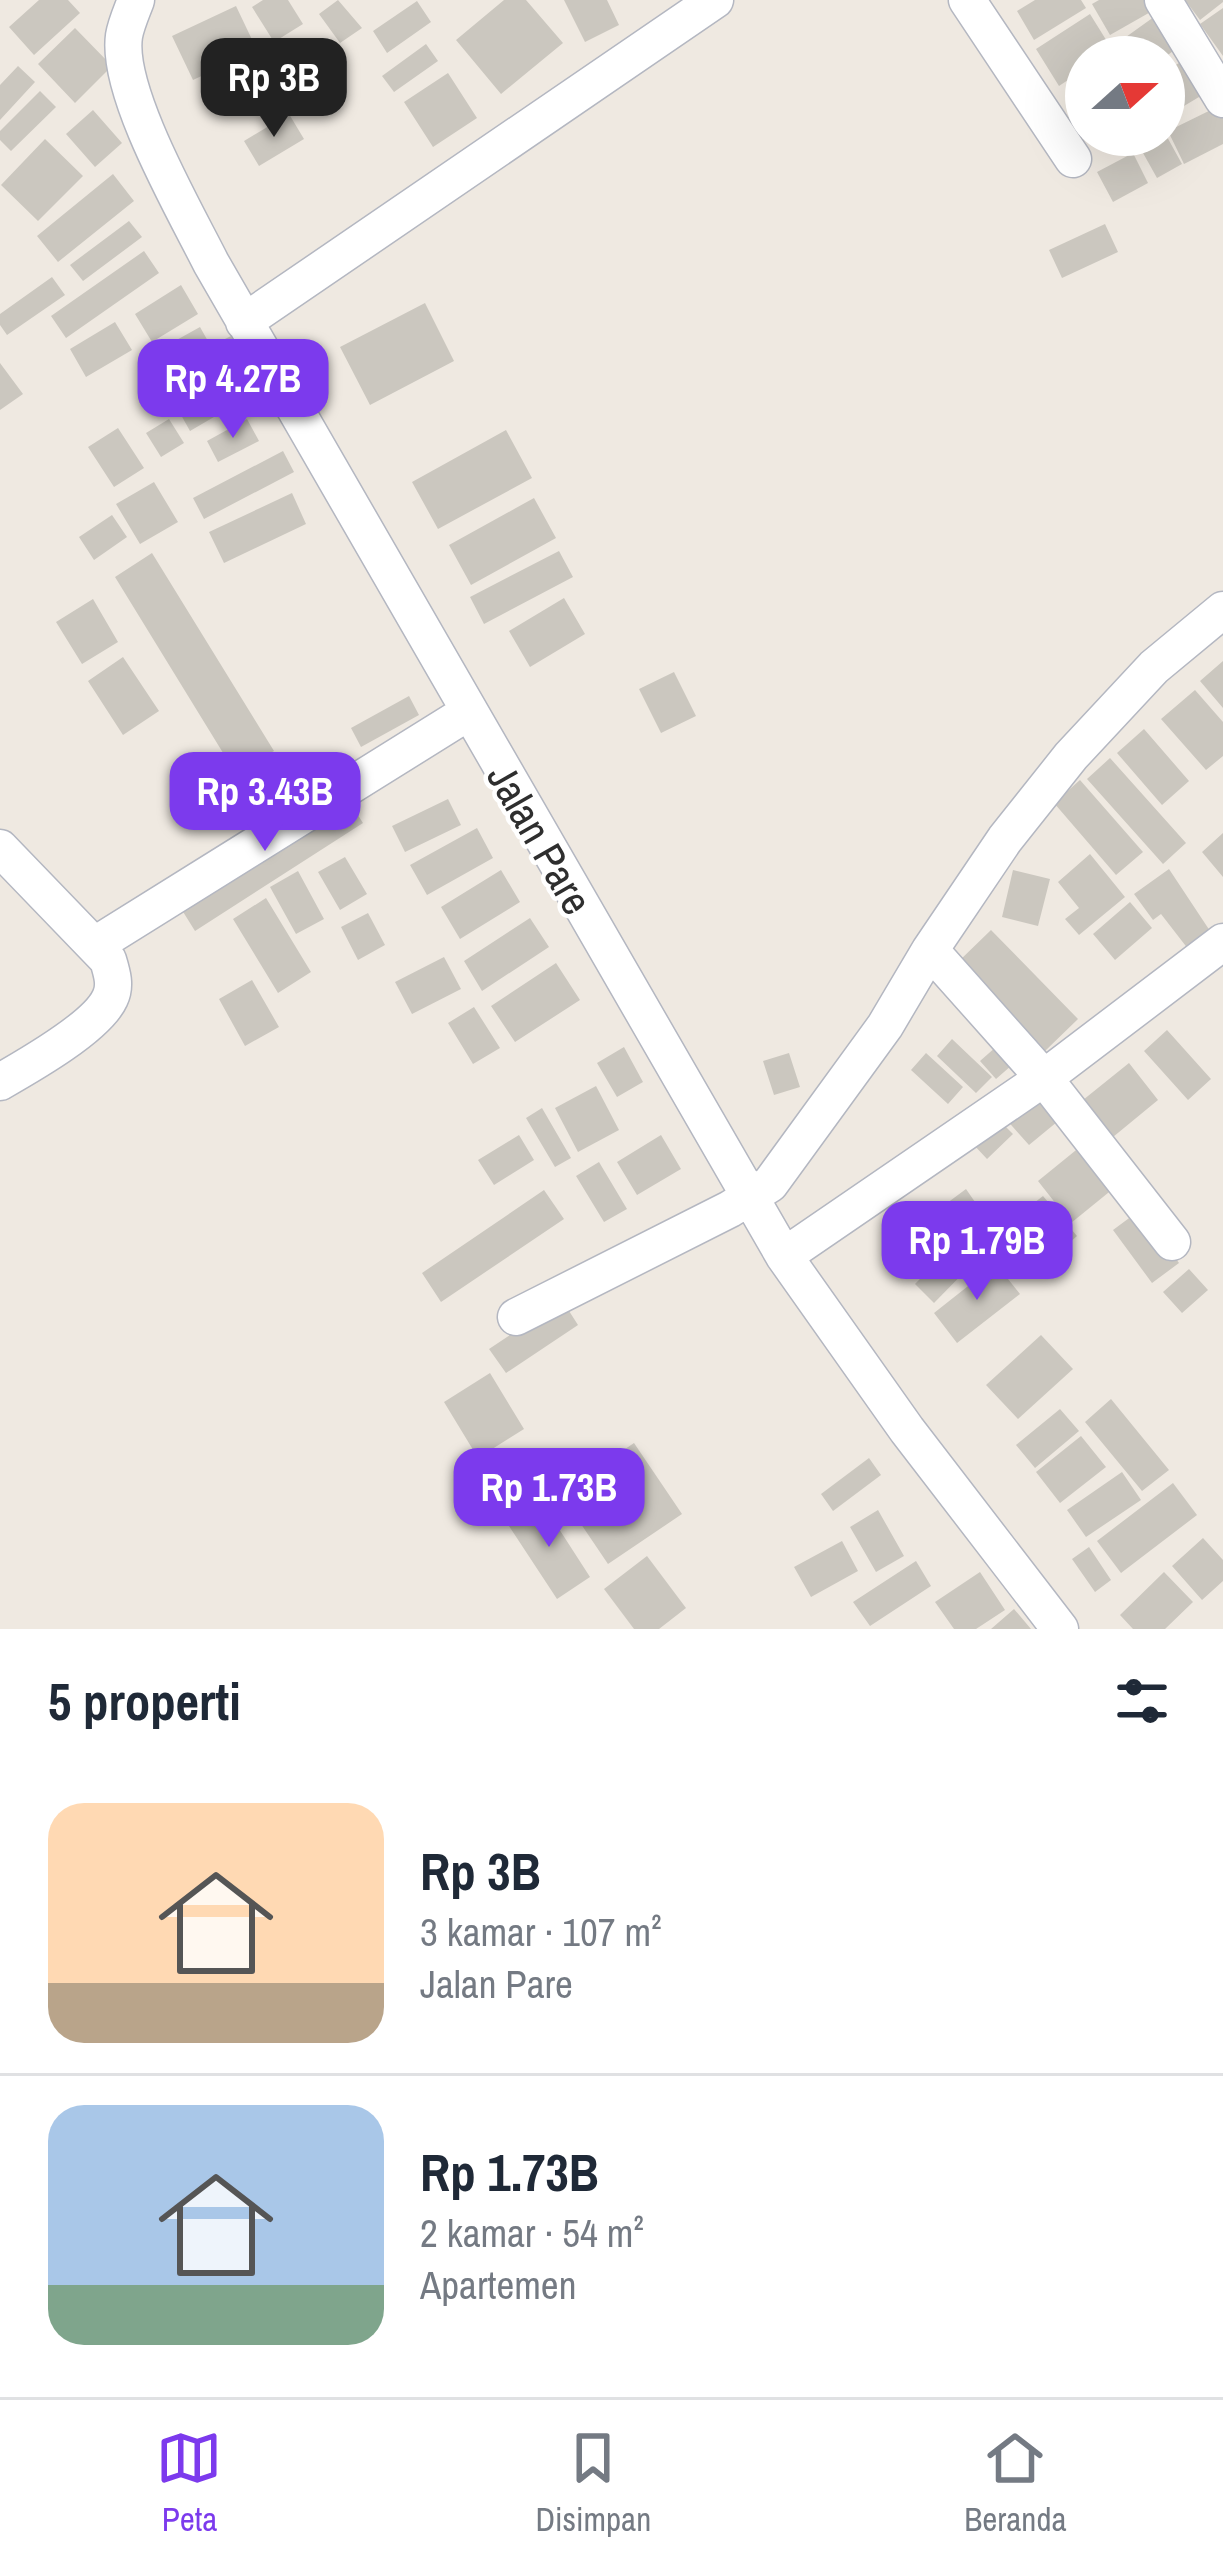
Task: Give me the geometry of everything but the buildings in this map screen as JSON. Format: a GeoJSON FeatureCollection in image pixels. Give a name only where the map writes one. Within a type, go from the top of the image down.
{"type":"FeatureCollection","features":[{"type":"Feature","properties":{"kind":"street","name":"Jalan Pare"},"geometry":{"type":"LineString","coordinates":[[136,0],[124,37],[125,68],[141,116],[244,322],[784,1256],[908,1430],[1060,1629]]}},
{"type":"Feature","properties":{"kind":"street"},"geometry":{"type":"LineString","coordinates":[[244,322],[715,0]]}},
{"type":"Feature","properties":{"kind":"street"},"geometry":{"type":"LineString","coordinates":[[967,0],[1073,159]]}},
{"type":"Feature","properties":{"kind":"street"},"geometry":{"type":"LineString","coordinates":[[1163,0],[1223,99]]}},
{"type":"Feature","properties":{"kind":"street"},"geometry":{"type":"LineString","coordinates":[[516,1317],[770,1184],[885,1026],[1005,839],[1071,756],[1154,668],[1223,610]]}},
{"type":"Feature","properties":{"kind":"street"},"geometry":{"type":"LineString","coordinates":[[94,945],[467,713]]}},
{"type":"Feature","properties":{"kind":"street"},"geometry":{"type":"LineString","coordinates":[[0,1082],[99,1015],[112,995],[113,977],[108,960],[3,855]]}},
{"type":"Feature","properties":{"kind":"street"},"geometry":{"type":"LineString","coordinates":[[784,1256],[1044,1078],[1223,942]]}},
{"type":"Feature","properties":{"kind":"street"},"geometry":{"type":"LineString","coordinates":[[930,950],[1044,1078],[1172,1242]]}}]}
